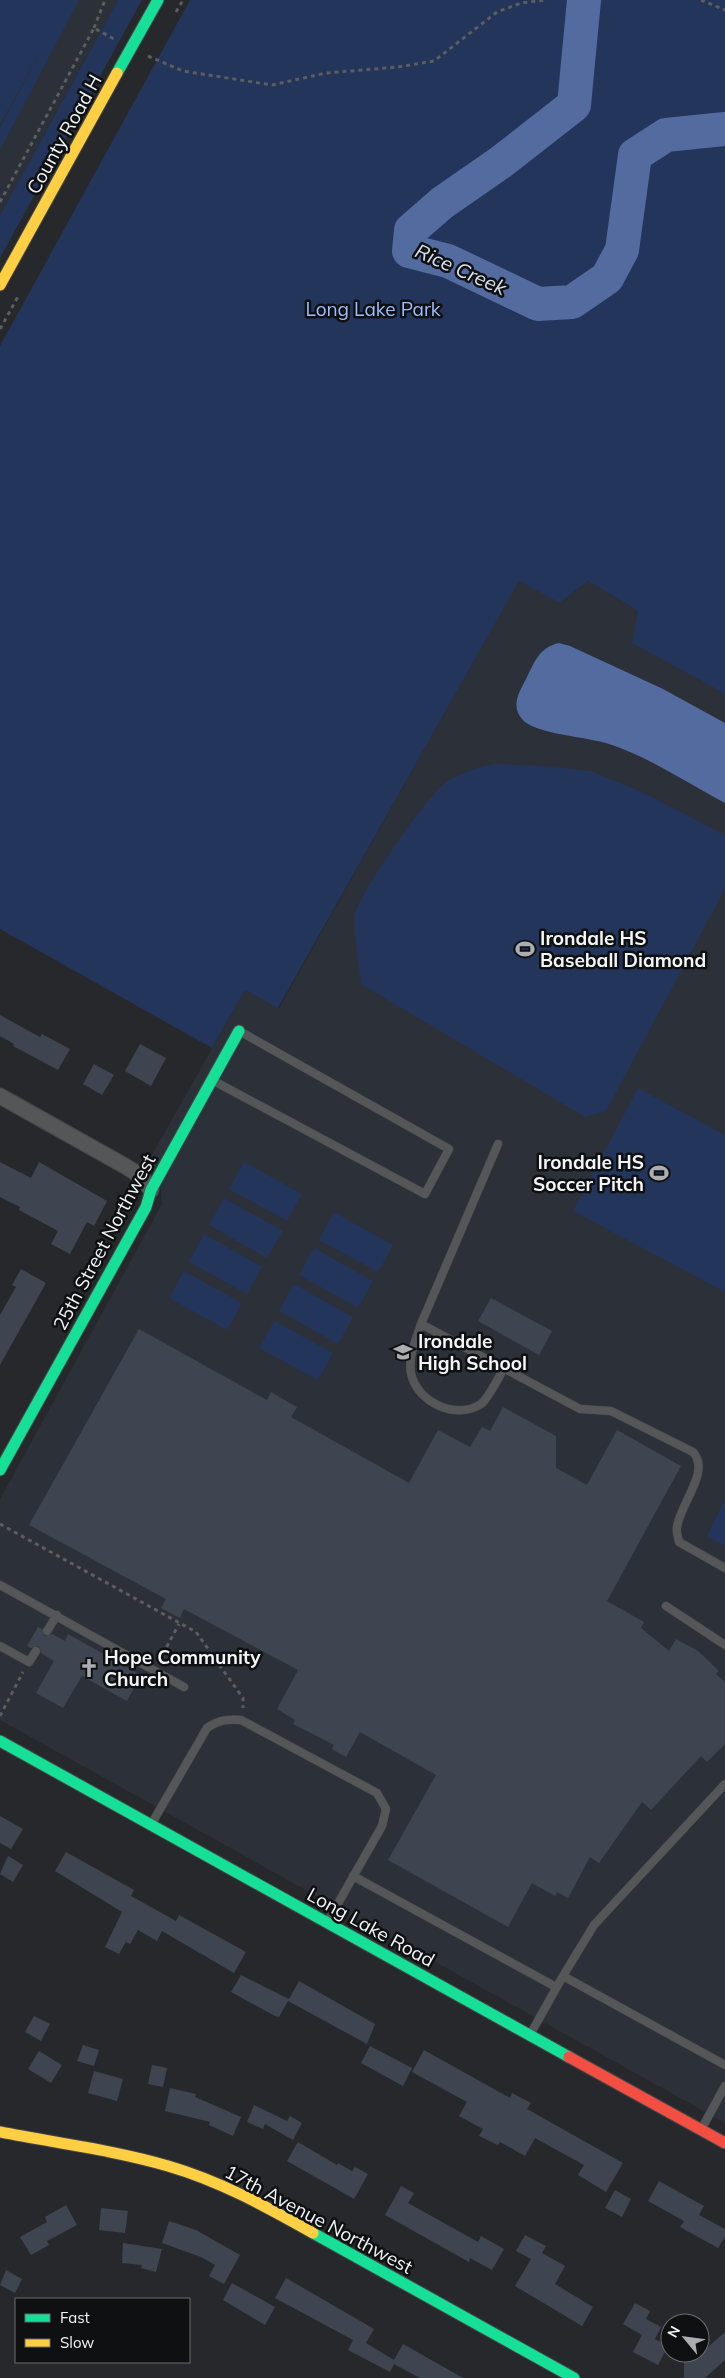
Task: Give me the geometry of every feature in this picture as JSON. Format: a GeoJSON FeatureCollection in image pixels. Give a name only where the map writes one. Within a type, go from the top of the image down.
{"type":"FeatureCollection","features":[{"type":"Feature","properties":{"kind":"street","name":"County Road H"},"geometry":{"type":"LineString","coordinates":[[0,285],[158,0]]}},
{"type":"Feature","properties":{"kind":"street","name":"25th Street Northwest"},"geometry":{"type":"LineString","coordinates":[[0,1470],[146,1207],[151,1190],[239,1032]]}},
{"type":"Feature","properties":{"kind":"street"},"geometry":{"type":"LineString","coordinates":[[0,1096],[125,1166],[141,1176],[151,1190]]}},
{"type":"Feature","properties":{"kind":"street","name":"Long Lake Road"},"geometry":{"type":"LineString","coordinates":[[0,1741],[725,2143]]}},
{"type":"Feature","properties":{"kind":"street","name":"17th Avenue Northwest"},"geometry":{"type":"LineString","coordinates":[[0,2132],[170,2166],[222,2185],[258,2203],[574,2378]]}},
{"type":"Feature","properties":{"kind":"lane"},"geometry":{"type":"LineString","coordinates":[[212,1080],[425,1194],[449,1149],[239,1032]]}},
{"type":"Feature","properties":{"kind":"lane"},"geometry":{"type":"LineString","coordinates":[[498,1144],[421,1324],[411,1355],[411,1372],[415,1387],[425,1398],[434,1403],[459,1410],[467,1410],[482,1403],[504,1368]]}},
{"type":"Feature","properties":{"kind":"lane"},"geometry":{"type":"LineString","coordinates":[[421,1324],[580,1409],[611,1412],[693,1452],[700,1462],[700,1470],[681,1512],[677,1528],[679,1542],[725,1568]]}},
{"type":"Feature","properties":{"kind":"lane"},"geometry":{"type":"LineString","coordinates":[[0,1584],[184,1687]]}},
{"type":"Feature","properties":{"kind":"lane"},"geometry":{"type":"LineString","coordinates":[[666,1606],[725,1645]]}},
{"type":"Feature","properties":{"kind":"lane"},"geometry":{"type":"LineString","coordinates":[[47,1631],[57,1615]]}},
{"type":"Feature","properties":{"kind":"lane"},"geometry":{"type":"LineString","coordinates":[[0,1646],[29,1662],[36,1651]]}},
{"type":"Feature","properties":{"kind":"lane"},"geometry":{"type":"LineString","coordinates":[[151,1824],[207,1728],[216,1721],[226,1719],[244,1722],[377,1792],[386,1809],[382,1826],[327,1922]]}},
{"type":"Feature","properties":{"kind":"lane"},"geometry":{"type":"LineString","coordinates":[[530,2035],[556,1987],[594,1925],[725,1784]]}},
{"type":"Feature","properties":{"kind":"lane"},"geometry":{"type":"LineString","coordinates":[[353,1876],[556,1987]]}},
{"type":"Feature","properties":{"kind":"lane"},"geometry":{"type":"LineString","coordinates":[[563,1976],[725,2065]]}},
{"type":"Feature","properties":{"kind":"lane"},"geometry":{"type":"LineString","coordinates":[[701,2130],[725,2086]]}},
{"type":"Feature","properties":{"kind":"path"},"geometry":{"type":"LineString","coordinates":[[0,202],[94,28],[105,0]]}},
{"type":"Feature","properties":{"kind":"path"},"geometry":{"type":"LineString","coordinates":[[151,58],[191,72],[272,85],[326,73],[398,67],[434,61],[497,12],[521,3],[546,0]]}},
{"type":"Feature","properties":{"kind":"path"},"geometry":{"type":"LineString","coordinates":[[701,0],[725,10]]}},
{"type":"Feature","properties":{"kind":"path"},"geometry":{"type":"LineString","coordinates":[[94,28],[132,48]]}},
{"type":"Feature","properties":{"kind":"path"},"geometry":{"type":"LineString","coordinates":[[0,1524],[196,1632],[243,1698],[244,1722]]}},
{"type":"Feature","properties":{"kind":"path"},"geometry":{"type":"LineString","coordinates":[[154,1670],[179,1624]]}},
{"type":"Feature","properties":{"kind":"path"},"geometry":{"type":"LineString","coordinates":[[0,1716],[29,1662]]}},
{"type":"Feature","properties":{"kind":"shaded area"},"geometry":{"type":"Polygon","coordinates":[[[0,0],[118,0],[0,215],[0,0]]]}},
{"type":"Feature","properties":{"kind":"shaded area","name":"Irondale High School"},"geometry":{"type":"Polygon","coordinates":[[[519,580],[560,603],[588,581],[638,611],[633,643],[725,694],[725,2123],[0,1720],[0,1499],[162,1204],[160,1179],[148,1162],[245,990],[279,1008],[519,580]]]}},
{"type":"Feature","properties":{"kind":"shaded area"},"geometry":{"type":"Polygon","coordinates":[[[559,643],[570,646],[663,689],[725,723],[725,803],[653,763],[623,749],[609,744],[549,732],[528,724],[522,719],[518,714],[517,698],[539,656],[547,648],[559,643]]]}},
{"type":"Feature","properties":{"kind":"green space"},"geometry":{"type":"Polygon","coordinates":[[[0,0],[79,0],[0,150],[0,128],[41,51],[0,124],[0,0]]]}},
{"type":"Feature","properties":{"kind":"green space"},"geometry":{"type":"Polygon","coordinates":[[[118,0],[142,0],[0,258],[0,215],[118,0]]]}},
{"type":"Feature","properties":{"kind":"green space","name":"Long Lake Park"},"geometry":{"type":"Polygon","coordinates":[[[190,0],[725,0],[725,694],[632,643],[638,611],[588,581],[560,603],[519,581],[278,1008],[245,990],[212,1048],[0,929],[0,346],[190,0]]]}},
{"type":"Feature","properties":{"kind":"green space","name":"Irondale HS Baseball Diamond"},"geometry":{"type":"Polygon","coordinates":[[[495,764],[544,766],[591,771],[644,793],[725,835],[725,889],[606,1111],[585,1117],[361,984],[355,939],[355,915],[359,904],[380,868],[436,791],[445,783],[463,773],[495,764]]]}},
{"type":"Feature","properties":{"kind":"green space","name":"Irondale HS Soccer Pitch"},"geometry":{"type":"Polygon","coordinates":[[[638,1088],[725,1135],[725,1292],[573,1211],[638,1088]]]}},
{"type":"Feature","properties":{"kind":"green space"},"geometry":{"type":"Polygon","coordinates":[[[244,1162],[302,1194],[287,1221],[229,1189],[244,1162]]]}},
{"type":"Feature","properties":{"kind":"green space"},"geometry":{"type":"Polygon","coordinates":[[[224,1198],[283,1231],[267,1258],[209,1225],[224,1198]]]}},
{"type":"Feature","properties":{"kind":"green space"},"geometry":{"type":"Polygon","coordinates":[[[334,1212],[393,1245],[378,1272],[319,1240],[334,1212]]]}},
{"type":"Feature","properties":{"kind":"green space"},"geometry":{"type":"Polygon","coordinates":[[[204,1234],[262,1267],[247,1294],[189,1262],[204,1234]]]}},
{"type":"Feature","properties":{"kind":"green space"},"geometry":{"type":"Polygon","coordinates":[[[314,1248],[373,1281],[358,1308],[299,1275],[314,1248]]]}},
{"type":"Feature","properties":{"kind":"green space"},"geometry":{"type":"Polygon","coordinates":[[[184,1271],[242,1303],[227,1330],[169,1298],[184,1271]]]}},
{"type":"Feature","properties":{"kind":"green space"},"geometry":{"type":"Polygon","coordinates":[[[294,1284],[353,1317],[338,1344],[279,1311],[294,1284]]]}},
{"type":"Feature","properties":{"kind":"green space"},"geometry":{"type":"Polygon","coordinates":[[[274,1321],[333,1353],[318,1380],[259,1348],[274,1321]]]}},
{"type":"Feature","properties":{"kind":"green space"},"geometry":{"type":"Polygon","coordinates":[[[725,1500],[725,1546],[707,1536],[725,1500]]]}},
{"type":"Feature","properties":{"kind":"building"},"geometry":{"type":"Polygon","coordinates":[[[0,1015],[40,1037],[42,1034],[70,1049],[58,1070],[13,1046],[14,1044],[0,1036],[0,1015]]]}},
{"type":"Feature","properties":{"kind":"building"},"geometry":{"type":"Polygon","coordinates":[[[140,1044],[166,1058],[151,1086],[125,1071],[140,1044]]]}},
{"type":"Feature","properties":{"kind":"building"},"geometry":{"type":"Polygon","coordinates":[[[94,1064],[114,1075],[102,1095],[83,1084],[94,1064]]]}},
{"type":"Feature","properties":{"kind":"building"},"geometry":{"type":"Polygon","coordinates":[[[0,1162],[31,1178],[39,1162],[107,1201],[94,1226],[87,1222],[70,1254],[51,1244],[58,1231],[19,1210],[20,1207],[0,1197],[0,1162]]]}},
{"type":"Feature","properties":{"kind":"building"},"geometry":{"type":"Polygon","coordinates":[[[21,1269],[46,1283],[0,1365],[0,1315],[16,1287],[12,1285],[21,1269]]]}},
{"type":"Feature","properties":{"kind":"building"},"geometry":{"type":"Polygon","coordinates":[[[491,1298],[552,1331],[539,1355],[478,1321],[491,1298]]]}},
{"type":"Feature","properties":{"kind":"building","name":"Irondale High School"},"geometry":{"type":"Polygon","coordinates":[[[139,1329],[267,1400],[271,1392],[297,1407],[291,1417],[409,1483],[438,1430],[470,1447],[482,1427],[490,1431],[503,1407],[556,1436],[556,1468],[587,1485],[617,1430],[681,1466],[607,1601],[644,1622],[641,1628],[669,1651],[676,1639],[698,1651],[719,1671],[716,1674],[725,1682],[725,1744],[707,1762],[701,1756],[651,1810],[642,1802],[599,1863],[590,1857],[568,1898],[557,1892],[555,1896],[532,1883],[508,1927],[388,1860],[436,1775],[360,1732],[346,1757],[332,1749],[334,1745],[293,1724],[295,1720],[277,1709],[298,1670],[184,1609],[180,1618],[161,1608],[166,1599],[29,1525],[139,1329]]]}},
{"type":"Feature","properties":{"kind":"building","name":"Hope Community Church"},"geometry":{"type":"Polygon","coordinates":[[[38,1627],[42,1629],[44,1636],[52,1634],[65,1641],[68,1634],[141,1675],[127,1701],[82,1676],[63,1708],[36,1693],[54,1661],[41,1653],[39,1646],[31,1648],[27,1646],[38,1627]]]}},
{"type":"Feature","properties":{"kind":"building"},"geometry":{"type":"Polygon","coordinates":[[[0,1816],[23,1829],[11,1849],[0,1843],[0,1816]]]}},
{"type":"Feature","properties":{"kind":"building"},"geometry":{"type":"Polygon","coordinates":[[[66,1852],[134,1890],[131,1896],[176,1921],[179,1915],[246,1952],[234,1973],[162,1931],[157,1941],[138,1930],[130,1944],[126,1942],[119,1954],[105,1947],[122,1912],[55,1871],[66,1852]]]}},
{"type":"Feature","properties":{"kind":"building"},"geometry":{"type":"Polygon","coordinates":[[[8,1856],[23,1865],[13,1882],[0,1874],[8,1856]]]}},
{"type":"Feature","properties":{"kind":"building"},"geometry":{"type":"Polygon","coordinates":[[[241,1975],[289,1999],[299,1981],[375,2024],[367,2044],[288,2001],[279,2017],[231,1992],[241,1975]]]}},
{"type":"Feature","properties":{"kind":"building"},"geometry":{"type":"Polygon","coordinates":[[[34,2016],[50,2024],[41,2041],[25,2032],[34,2016]]]}},
{"type":"Feature","properties":{"kind":"building"},"geometry":{"type":"Polygon","coordinates":[[[83,2045],[99,2050],[94,2066],[77,2061],[83,2045]]]}},
{"type":"Feature","properties":{"kind":"building"},"geometry":{"type":"Polygon","coordinates":[[[370,2046],[412,2068],[403,2086],[361,2063],[370,2046]]]}},
{"type":"Feature","properties":{"kind":"building"},"geometry":{"type":"Polygon","coordinates":[[[424,2050],[510,2098],[512,2093],[531,2103],[527,2109],[623,2163],[606,2192],[578,2175],[584,2165],[535,2138],[525,2156],[500,2142],[498,2145],[479,2136],[483,2129],[459,2116],[467,2102],[412,2072],[424,2050]]]}},
{"type":"Feature","properties":{"kind":"building"},"geometry":{"type":"Polygon","coordinates":[[[39,2051],[62,2065],[51,2083],[28,2069],[39,2051]]]}},
{"type":"Feature","properties":{"kind":"building"},"geometry":{"type":"Polygon","coordinates":[[[152,2065],[167,2068],[163,2087],[148,2084],[152,2065]]]}},
{"type":"Feature","properties":{"kind":"building"},"geometry":{"type":"Polygon","coordinates":[[[94,2071],[123,2079],[117,2101],[88,2093],[94,2071]]]}},
{"type":"Feature","properties":{"kind":"building"},"geometry":{"type":"Polygon","coordinates":[[[170,2088],[196,2094],[195,2097],[241,2117],[233,2136],[209,2125],[210,2122],[165,2111],[170,2088]]]}},
{"type":"Feature","properties":{"kind":"building"},"geometry":{"type":"Polygon","coordinates":[[[254,2105],[287,2121],[290,2116],[302,2123],[293,2140],[265,2124],[263,2129],[247,2122],[254,2105]]]}},
{"type":"Feature","properties":{"kind":"building"},"geometry":{"type":"Polygon","coordinates":[[[298,2142],[337,2165],[338,2163],[352,2171],[355,2167],[368,2174],[354,2199],[287,2161],[298,2142]]]}},
{"type":"Feature","properties":{"kind":"building"},"geometry":{"type":"Polygon","coordinates":[[[659,2181],[704,2206],[699,2215],[725,2229],[725,2237],[718,2248],[680,2227],[684,2221],[648,2201],[659,2181]]]}},
{"type":"Feature","properties":{"kind":"building"},"geometry":{"type":"Polygon","coordinates":[[[401,2186],[414,2193],[408,2203],[478,2242],[481,2236],[504,2249],[492,2270],[470,2258],[469,2262],[385,2215],[401,2186]]]}},
{"type":"Feature","properties":{"kind":"building"},"geometry":{"type":"Polygon","coordinates":[[[615,2190],[631,2199],[622,2217],[605,2208],[615,2190]]]}},
{"type":"Feature","properties":{"kind":"building"},"geometry":{"type":"Polygon","coordinates":[[[66,2205],[77,2225],[47,2241],[49,2245],[31,2255],[20,2237],[47,2222],[45,2217],[66,2205]]]}},
{"type":"Feature","properties":{"kind":"building"},"geometry":{"type":"Polygon","coordinates":[[[101,2208],[128,2211],[125,2233],[99,2230],[101,2208]]]}},
{"type":"Feature","properties":{"kind":"building"},"geometry":{"type":"Polygon","coordinates":[[[169,2221],[196,2230],[240,2255],[224,2284],[209,2276],[215,2265],[201,2257],[162,2243],[169,2221]]]}},
{"type":"Feature","properties":{"kind":"building"},"geometry":{"type":"Polygon","coordinates":[[[525,2235],[546,2246],[542,2253],[565,2266],[555,2284],[593,2307],[582,2326],[515,2286],[531,2259],[516,2251],[525,2235]]]}},
{"type":"Feature","properties":{"kind":"building"},"geometry":{"type":"Polygon","coordinates":[[[123,2243],[162,2249],[156,2272],[141,2268],[142,2265],[122,2263],[123,2243]]]}},
{"type":"Feature","properties":{"kind":"building"},"geometry":{"type":"Polygon","coordinates":[[[6,2270],[22,2279],[15,2293],[0,2285],[6,2270]]]}},
{"type":"Feature","properties":{"kind":"building"},"geometry":{"type":"Polygon","coordinates":[[[286,2278],[374,2329],[366,2343],[394,2360],[403,2344],[463,2378],[420,2378],[394,2364],[390,2372],[348,2350],[353,2340],[275,2298],[286,2278]]]}},
{"type":"Feature","properties":{"kind":"building"},"geometry":{"type":"Polygon","coordinates":[[[232,2283],[275,2307],[265,2325],[223,2300],[232,2283]]]}},
{"type":"Feature","properties":{"kind":"building"},"geometry":{"type":"Polygon","coordinates":[[[635,2303],[650,2311],[646,2319],[660,2326],[655,2339],[660,2342],[660,2361],[658,2365],[633,2352],[642,2335],[623,2324],[635,2303]]]}},
{"type":"Feature","properties":{"kind":"building"},"geometry":{"type":"Polygon","coordinates":[[[725,2332],[725,2360],[705,2378],[684,2378],[684,2363],[710,2363],[710,2345],[725,2332]]]}},
{"type":"Feature","properties":{"kind":"waterway","name":"Rice Creek"},"geometry":{"type":"LineString","coordinates":[[584,0],[574,105],[501,162],[442,203],[411,230],[409,251],[448,261],[538,304],[572,302],[607,278],[622,250],[635,155],[666,135],[725,129]]}},
{"type":"Feature","properties":{"kind":"traffic: fast"},"geometry":{"type":"LineString","coordinates":[[117,73],[158,0]]}},
{"type":"Feature","properties":{"kind":"traffic: fast"},"geometry":{"type":"LineString","coordinates":[[0,1470],[146,1207],[151,1190],[239,1031]]}},
{"type":"Feature","properties":{"kind":"traffic: fast"},"geometry":{"type":"LineString","coordinates":[[0,1741],[569,2057]]}},
{"type":"Feature","properties":{"kind":"traffic: fast"},"geometry":{"type":"LineString","coordinates":[[313,2233],[574,2378]]}},
{"type":"Feature","properties":{"kind":"traffic: slow"},"geometry":{"type":"LineString","coordinates":[[0,285],[117,73]]}},
{"type":"Feature","properties":{"kind":"traffic: slow"},"geometry":{"type":"LineString","coordinates":[[0,2132],[126,2155],[187,2172],[243,2195],[313,2233]]}},
{"type":"Feature","properties":{"kind":"traffic: jam"},"geometry":{"type":"LineString","coordinates":[[569,2057],[725,2143]]}},
{"type":"Feature","properties":{"kind":"place","name":"Irondale HS Baseball Diamond"},"geometry":{"type":"Point","coordinates":[525,949]}},
{"type":"Feature","properties":{"kind":"place","name":"Irondale HS Soccer Pitch"},"geometry":{"type":"Point","coordinates":[659,1173]}},
{"type":"Feature","properties":{"kind":"place","name":"Irondale High School"},"geometry":{"type":"Point","coordinates":[403,1352]}},
{"type":"Feature","properties":{"kind":"place","name":"Hope Community Church"},"geometry":{"type":"Point","coordinates":[89,1668]}}]}
